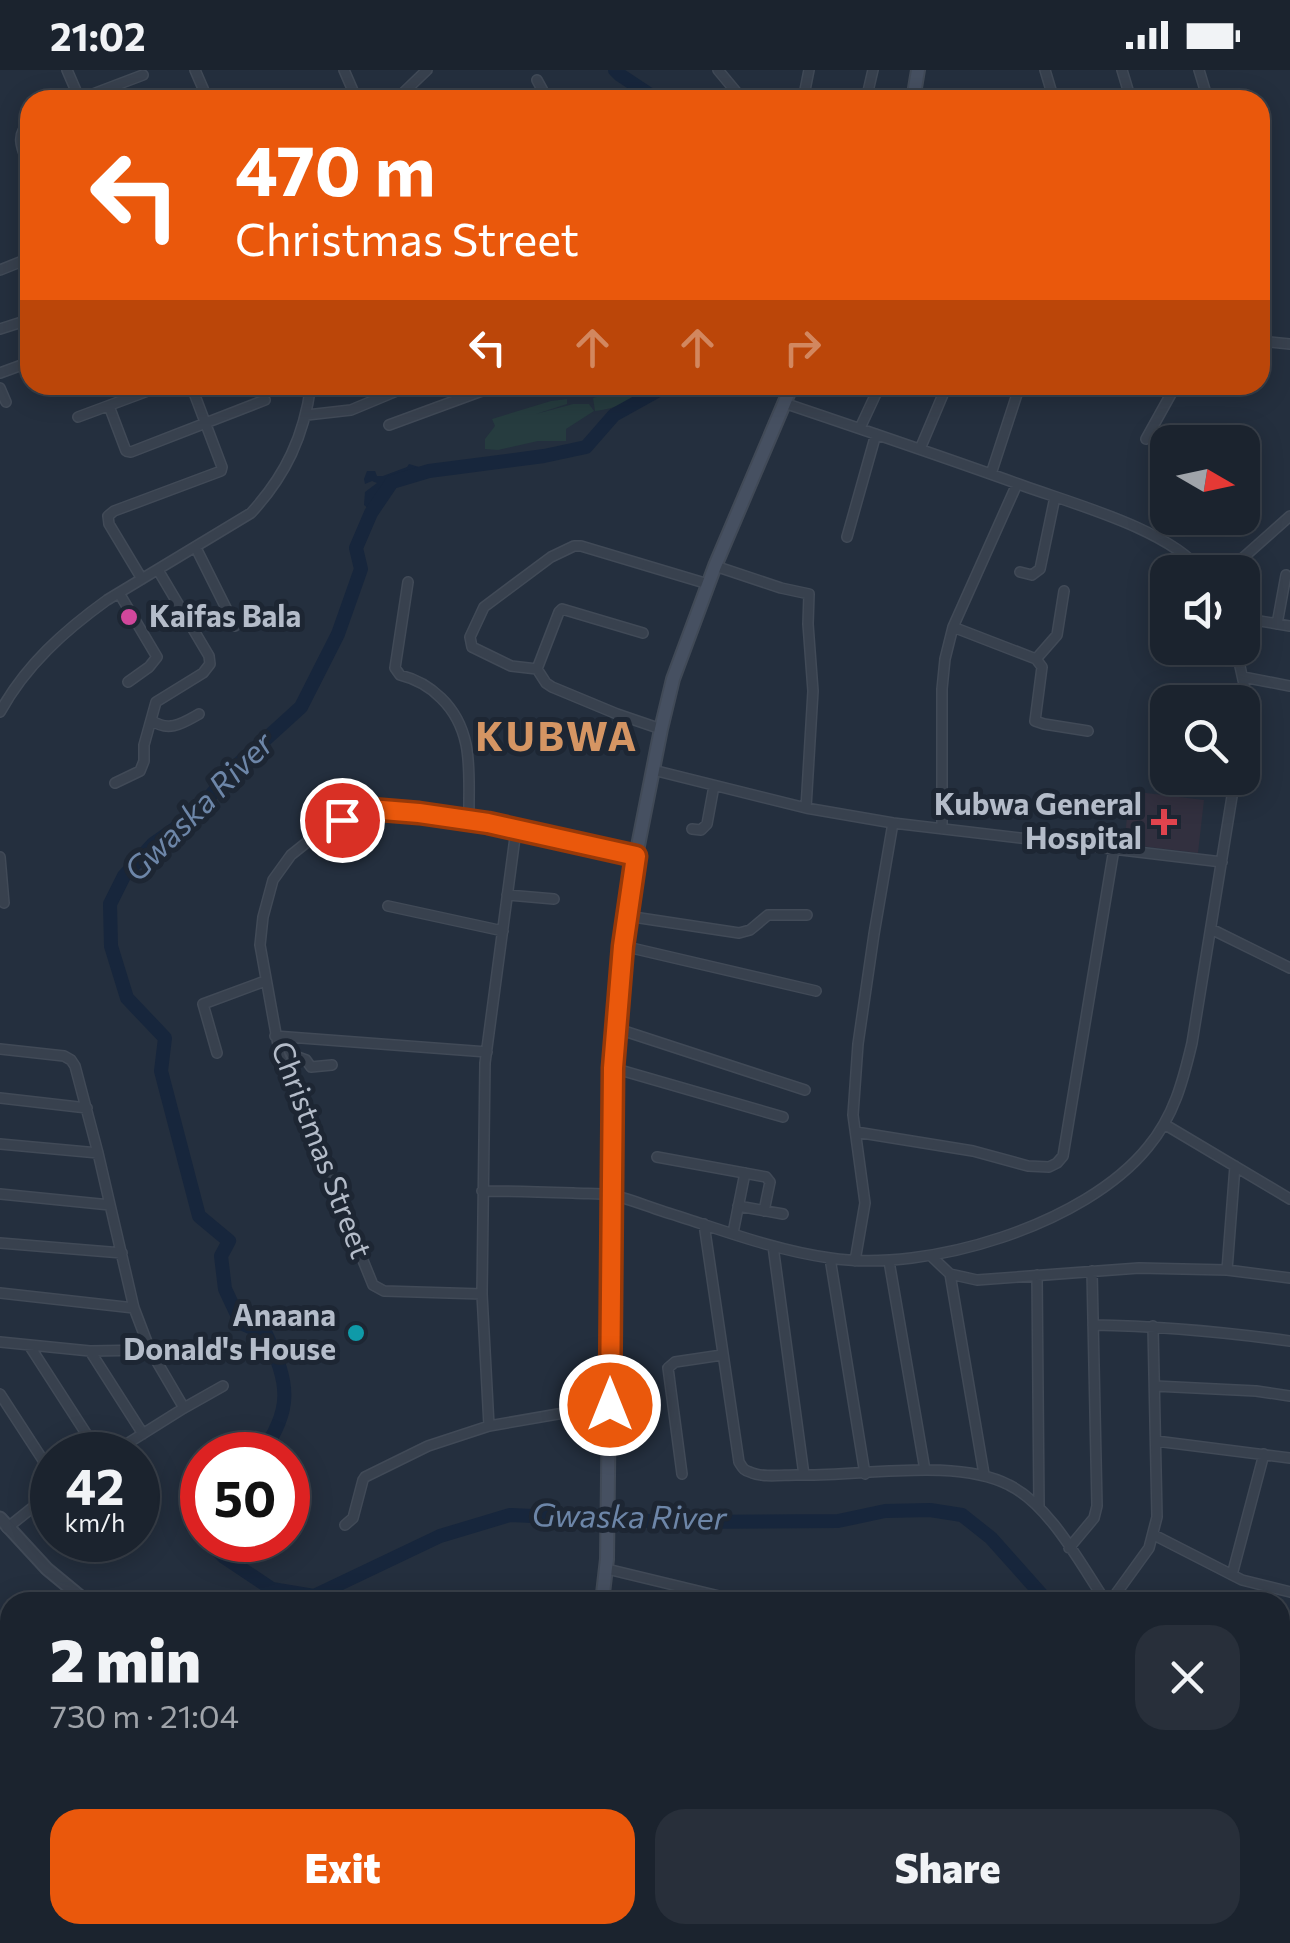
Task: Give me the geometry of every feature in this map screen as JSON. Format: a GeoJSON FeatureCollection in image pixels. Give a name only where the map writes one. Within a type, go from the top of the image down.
{"type":"FeatureCollection","features":[{"type":"Feature","properties":{"kind":"main road"},"geometry":{"type":"LineString","coordinates":[[603,1592],[610,1405],[613,1068],[623,946],[636,856],[674,679],[715,566],[788,395]]}},
{"type":"Feature","properties":{"kind":"street"},"geometry":{"type":"LineString","coordinates":[[406,90],[427,70]]}},
{"type":"Feature","properties":{"kind":"street"},"geometry":{"type":"LineString","coordinates":[[718,70],[735,90]]}},
{"type":"Feature","properties":{"kind":"street"},"geometry":{"type":"LineString","coordinates":[[105,90],[143,75]]}},
{"type":"Feature","properties":{"kind":"street"},"geometry":{"type":"LineString","coordinates":[[537,80],[542,90]]}},
{"type":"Feature","properties":{"kind":"street"},"geometry":{"type":"LineString","coordinates":[[0,388],[6,402]]}},
{"type":"Feature","properties":{"kind":"street"},"geometry":{"type":"LineString","coordinates":[[78,418],[138,395]]}},
{"type":"Feature","properties":{"kind":"street"},"geometry":{"type":"LineString","coordinates":[[142,580],[108,516],[218,474],[222,467],[195,395]]}},
{"type":"Feature","properties":{"kind":"street"},"geometry":{"type":"LineString","coordinates":[[0,712],[47,649],[88,614],[252,514],[268,495],[292,452],[307,416],[310,395]]}},
{"type":"Feature","properties":{"kind":"street"},"geometry":{"type":"LineString","coordinates":[[307,416],[351,410],[381,395]]}},
{"type":"Feature","properties":{"kind":"street"},"geometry":{"type":"LineString","coordinates":[[388,425],[470,395]]}},
{"type":"Feature","properties":{"kind":"street"},"geometry":{"type":"LineString","coordinates":[[860,428],[875,395]]}},
{"type":"Feature","properties":{"kind":"street"},"geometry":{"type":"LineString","coordinates":[[920,449],[943,395]]}},
{"type":"Feature","properties":{"kind":"street"},"geometry":{"type":"LineString","coordinates":[[991,474],[1017,395]]}},
{"type":"Feature","properties":{"kind":"street"},"geometry":{"type":"LineString","coordinates":[[1146,439],[1170,395]]}},
{"type":"Feature","properties":{"kind":"street"},"geometry":{"type":"LineString","coordinates":[[109,406],[128,452],[265,400]]}},
{"type":"Feature","properties":{"kind":"street"},"geometry":{"type":"LineString","coordinates":[[784,403],[1055,497],[1153,536],[1185,555]]}},
{"type":"Feature","properties":{"kind":"street"},"geometry":{"type":"LineString","coordinates":[[847,537],[876,434]]}},
{"type":"Feature","properties":{"kind":"street"},"geometry":{"type":"LineString","coordinates":[[942,829],[945,659],[953,627],[1018,484]]}},
{"type":"Feature","properties":{"kind":"street"},"geometry":{"type":"LineString","coordinates":[[1020,572],[1032,575],[1040,569],[1055,497]]}},
{"type":"Feature","properties":{"kind":"street"},"geometry":{"type":"LineString","coordinates":[[1246,555],[1290,516]]}},
{"type":"Feature","properties":{"kind":"street"},"geometry":{"type":"LineString","coordinates":[[537,669],[512,666],[472,647],[470,637],[484,607],[550,558],[574,546],[708,584]]}},
{"type":"Feature","properties":{"kind":"street"},"geometry":{"type":"LineString","coordinates":[[196,548],[235,626]]}},
{"type":"Feature","properties":{"kind":"street"},"geometry":{"type":"LineString","coordinates":[[715,566],[809,594],[812,691],[806,808]]}},
{"type":"Feature","properties":{"kind":"street"},"geometry":{"type":"LineString","coordinates":[[116,784],[140,770],[156,702],[203,673],[210,664],[158,570]]}},
{"type":"Feature","properties":{"kind":"street"},"geometry":{"type":"LineString","coordinates":[[1277,624],[1286,575]]}},
{"type":"Feature","properties":{"kind":"street"},"geometry":{"type":"LineString","coordinates":[[408,582],[395,668],[400,675],[414,678],[438,695],[461,724],[467,744],[469,820]]}},
{"type":"Feature","properties":{"kind":"street"},"geometry":{"type":"LineString","coordinates":[[1036,659],[1057,635],[1064,591]]}},
{"type":"Feature","properties":{"kind":"street"},"geometry":{"type":"LineString","coordinates":[[119,593],[157,657],[128,682]]}},
{"type":"Feature","properties":{"kind":"street"},"geometry":{"type":"LineString","coordinates":[[537,669],[562,609],[643,633]]}},
{"type":"Feature","properties":{"kind":"street"},"geometry":{"type":"LineString","coordinates":[[1260,621],[1290,626]]}},
{"type":"Feature","properties":{"kind":"street"},"geometry":{"type":"LineString","coordinates":[[953,627],[1036,659],[1042,667],[1035,721],[1088,731]]}},
{"type":"Feature","properties":{"kind":"street"},"geometry":{"type":"LineString","coordinates":[[1240,665],[1244,685]]}},
{"type":"Feature","properties":{"kind":"street"},"geometry":{"type":"LineString","coordinates":[[537,669],[552,687],[661,729]]}},
{"type":"Feature","properties":{"kind":"street"},"geometry":{"type":"LineString","coordinates":[[1243,677],[1290,686]]}},
{"type":"Feature","properties":{"kind":"street"},"geometry":{"type":"LineString","coordinates":[[151,720],[169,727],[199,714]]}},
{"type":"Feature","properties":{"kind":"street"},"geometry":{"type":"LineString","coordinates":[[653,770],[806,808],[942,829],[1222,862]]}},
{"type":"Feature","properties":{"kind":"street"},"geometry":{"type":"LineString","coordinates":[[692,830],[701,830],[708,824],[714,786]]}},
{"type":"Feature","properties":{"kind":"street"},"geometry":{"type":"LineString","coordinates":[[482,1191],[611,1195],[773,1246],[855,1260],[931,1256],[987,1241],[1064,1211],[1110,1183],[1148,1148],[1181,1086],[1192,1043],[1232,795]]}},
{"type":"Feature","properties":{"kind":"street","name":"Christmas Street"},"geometry":{"type":"LineString","coordinates":[[482,1294],[384,1291],[373,1285],[287,1076],[261,958],[260,932],[268,895],[282,867],[303,845],[331,825],[370,809],[469,820],[636,856]]}},
{"type":"Feature","properties":{"kind":"street"},"geometry":{"type":"LineString","coordinates":[[855,1260],[865,1203],[853,1115],[858,1044],[893,822]]}},
{"type":"Feature","properties":{"kind":"street"},"geometry":{"type":"LineString","coordinates":[[489,1426],[482,1294],[486,1052],[516,830]]}},
{"type":"Feature","properties":{"kind":"street"},"geometry":{"type":"LineString","coordinates":[[856,1132],[973,1151],[1028,1166],[1049,1167],[1057,1163],[1063,1156],[1114,850]]}},
{"type":"Feature","properties":{"kind":"street"},"geometry":{"type":"LineString","coordinates":[[0,857],[4,903]]}},
{"type":"Feature","properties":{"kind":"street"},"geometry":{"type":"LineString","coordinates":[[508,895],[554,899]]}},
{"type":"Feature","properties":{"kind":"street"},"geometry":{"type":"LineString","coordinates":[[388,906],[503,931]]}},
{"type":"Feature","properties":{"kind":"street"},"geometry":{"type":"LineString","coordinates":[[627,916],[739,933],[750,930],[768,915],[807,914]]}},
{"type":"Feature","properties":{"kind":"street"},"geometry":{"type":"LineString","coordinates":[[1211,929],[1290,968]]}},
{"type":"Feature","properties":{"kind":"street"},"geometry":{"type":"LineString","coordinates":[[623,946],[816,990]]}},
{"type":"Feature","properties":{"kind":"street"},"geometry":{"type":"LineString","coordinates":[[217,1053],[203,1004],[265,981]]}},
{"type":"Feature","properties":{"kind":"street"},"geometry":{"type":"LineString","coordinates":[[615,1028],[804,1090]]}},
{"type":"Feature","properties":{"kind":"street"},"geometry":{"type":"LineString","coordinates":[[278,1036],[486,1052]]}},
{"type":"Feature","properties":{"kind":"street"},"geometry":{"type":"LineString","coordinates":[[278,1036],[292,1055],[306,1060],[311,1067],[332,1065]]}},
{"type":"Feature","properties":{"kind":"street"},"geometry":{"type":"LineString","coordinates":[[0,1049],[68,1057],[74,1066],[134,1308],[150,1350],[184,1408]]}},
{"type":"Feature","properties":{"kind":"street"},"geometry":{"type":"LineString","coordinates":[[613,1068],[783,1116]]}},
{"type":"Feature","properties":{"kind":"street"},"geometry":{"type":"LineString","coordinates":[[0,1098],[87,1108]]}},
{"type":"Feature","properties":{"kind":"street"},"geometry":{"type":"LineString","coordinates":[[1164,1124],[1290,1199]]}},
{"type":"Feature","properties":{"kind":"street"},"geometry":{"type":"LineString","coordinates":[[0,1144],[98,1153]]}},
{"type":"Feature","properties":{"kind":"street"},"geometry":{"type":"LineString","coordinates":[[657,1157],[766,1177],[770,1182],[764,1211]]}},
{"type":"Feature","properties":{"kind":"street"},"geometry":{"type":"LineString","coordinates":[[1227,1270],[1236,1166]]}},
{"type":"Feature","properties":{"kind":"street"},"geometry":{"type":"LineString","coordinates":[[732,1234],[744,1173]]}},
{"type":"Feature","properties":{"kind":"street"},"geometry":{"type":"LineString","coordinates":[[0,1194],[110,1204]]}},
{"type":"Feature","properties":{"kind":"street"},"geometry":{"type":"LineString","coordinates":[[738,1206],[783,1214]]}},
{"type":"Feature","properties":{"kind":"street"},"geometry":{"type":"LineString","coordinates":[[704,1224],[742,1467],[756,1474],[925,1470],[984,1474],[1012,1486],[1039,1507],[1101,1592]]}},
{"type":"Feature","properties":{"kind":"street"},"geometry":{"type":"LineString","coordinates":[[0,1243],[122,1253]]}},
{"type":"Feature","properties":{"kind":"street"},"geometry":{"type":"LineString","coordinates":[[773,1246],[804,1475]]}},
{"type":"Feature","properties":{"kind":"street"},"geometry":{"type":"LineString","coordinates":[[931,1256],[950,1274],[977,1280],[1139,1268],[1227,1270],[1290,1278]]}},
{"type":"Feature","properties":{"kind":"street"},"geometry":{"type":"LineString","coordinates":[[830,1258],[865,1474]]}},
{"type":"Feature","properties":{"kind":"street"},"geometry":{"type":"LineString","coordinates":[[889,1261],[925,1470]]}},
{"type":"Feature","properties":{"kind":"street"},"geometry":{"type":"LineString","coordinates":[[1069,1548],[1094,1518],[1098,1506],[1092,1271]]}},
{"type":"Feature","properties":{"kind":"street"},"geometry":{"type":"LineString","coordinates":[[950,1274],[984,1474]]}},
{"type":"Feature","properties":{"kind":"street"},"geometry":{"type":"LineString","coordinates":[[1037,1275],[1039,1507]]}},
{"type":"Feature","properties":{"kind":"street"},"geometry":{"type":"LineString","coordinates":[[0,1294],[134,1308]]}},
{"type":"Feature","properties":{"kind":"street"},"geometry":{"type":"LineString","coordinates":[[1093,1324],[1224,1332],[1290,1341]]}},
{"type":"Feature","properties":{"kind":"street"},"geometry":{"type":"LineString","coordinates":[[1116,1592],[1149,1548],[1157,1517],[1153,1326]]}},
{"type":"Feature","properties":{"kind":"street"},"geometry":{"type":"LineString","coordinates":[[0,1342],[90,1351],[150,1350]]}},
{"type":"Feature","properties":{"kind":"street"},"geometry":{"type":"LineString","coordinates":[[28,1346],[85,1432]]}},
{"type":"Feature","properties":{"kind":"street"},"geometry":{"type":"LineString","coordinates":[[90,1351],[142,1432]]}},
{"type":"Feature","properties":{"kind":"street"},"geometry":{"type":"LineString","coordinates":[[682,1474],[668,1368],[675,1362],[722,1355]]}},
{"type":"Feature","properties":{"kind":"street"},"geometry":{"type":"LineString","coordinates":[[146,1432],[223,1386]]}},
{"type":"Feature","properties":{"kind":"street"},"geometry":{"type":"LineString","coordinates":[[1154,1386],[1290,1396]]}},
{"type":"Feature","properties":{"kind":"street"},"geometry":{"type":"LineString","coordinates":[[0,1394],[30,1440]]}},
{"type":"Feature","properties":{"kind":"street"},"geometry":{"type":"LineString","coordinates":[[345,1525],[353,1518],[365,1477],[428,1446],[489,1426],[610,1405]]}},
{"type":"Feature","properties":{"kind":"street"},"geometry":{"type":"LineString","coordinates":[[1156,1441],[1290,1458]]}},
{"type":"Feature","properties":{"kind":"street"},"geometry":{"type":"LineString","coordinates":[[1232,1574],[1264,1454]]}},
{"type":"Feature","properties":{"kind":"street"},"geometry":{"type":"LineString","coordinates":[[30,1506],[4,1523],[75,1592]]}},
{"type":"Feature","properties":{"kind":"street"},"geometry":{"type":"LineString","coordinates":[[1154,1535],[1232,1574],[1290,1592]]}},
{"type":"Feature","properties":{"kind":"street"},"geometry":{"type":"LineString","coordinates":[[607,1568],[704,1592]]}},
{"type":"Feature","properties":{"kind":"shaded area","name":"Kubwa General Hospital"},"geometry":{"type":"Polygon","coordinates":[[[1130,791],[1204,800],[1198,853],[1124,844],[1130,791]]]}},
{"type":"Feature","properties":{"kind":"green space"},"geometry":{"type":"Polygon","coordinates":[[[603,395],[639,395],[595,411],[593,398],[603,395]]]}},
{"type":"Feature","properties":{"kind":"green space"},"geometry":{"type":"Polygon","coordinates":[[[567,399],[567,404],[536,414],[589,404],[594,411],[566,429],[566,441],[485,449],[485,439],[495,426],[492,419],[567,399]]]}},
{"type":"Feature","properties":{"kind":"water"},"geometry":{"type":"Polygon","coordinates":[[[409,464],[421,471],[390,481],[371,511],[364,505],[365,492],[377,483],[365,484],[367,471],[383,476],[409,464]]]}},
{"type":"Feature","properties":{"kind":"waterway","name":"Gwaska River"},"geometry":{"type":"LineString","coordinates":[[615,70],[643,90]]}},
{"type":"Feature","properties":{"kind":"waterway","name":"Gwaska River"},"geometry":{"type":"LineString","coordinates":[[275,1432],[283,1409],[280,1367],[266,1334],[241,1323],[225,1289],[221,1256],[229,1241],[199,1216],[161,1071],[165,1038],[127,998],[111,946],[110,904],[124,876],[153,844],[193,816],[235,767],[301,707],[338,634],[361,569],[356,548],[371,513],[392,482],[429,471],[586,447],[614,415],[650,395]]}},
{"type":"Feature","properties":{"kind":"waterway","name":"Gwaska River"},"geometry":{"type":"LineString","coordinates":[[322,1592],[440,1536],[510,1515],[673,1522],[838,1521],[885,1511],[930,1510],[962,1515],[991,1538],[1039,1592]]}},
{"type":"Feature","properties":{"kind":"waterway","name":"Gwaska River"},"geometry":{"type":"LineString","coordinates":[[232,1562],[272,1589],[290,1592]]}},
{"type":"Feature","properties":{"kind":"place","name":"Kaifas Bala"},"geometry":{"type":"Point","coordinates":[129,617]}},
{"type":"Feature","properties":{"kind":"place","name":"Kubwa General Hospital"},"geometry":{"type":"Point","coordinates":[1164,822]}},
{"type":"Feature","properties":{"kind":"place","name":"Anaana Donald's House"},"geometry":{"type":"Point","coordinates":[356,1333]}},
{"type":"Feature","properties":{"kind":"district","name":"KUBWA"},"geometry":{"type":"Point","coordinates":[557,737]}},
{"type":"Feature","properties":{"kind":"route"},"geometry":{"type":"LineString","coordinates":[[342,820],[370,809],[419,813],[488,823],[636,856],[623,946],[613,1068],[610,1405]]}}]}
